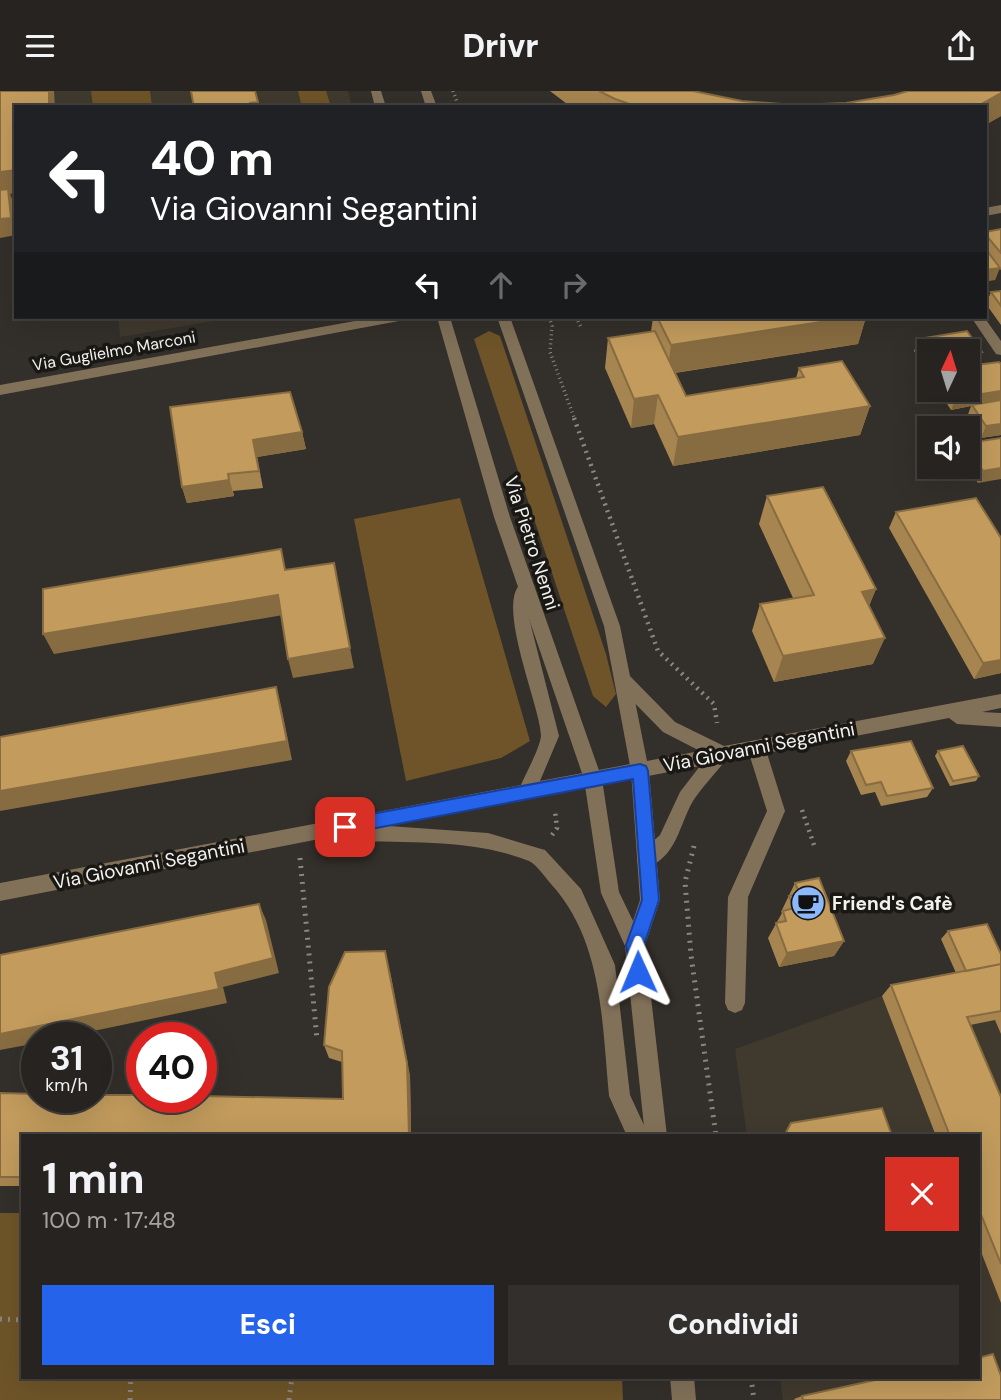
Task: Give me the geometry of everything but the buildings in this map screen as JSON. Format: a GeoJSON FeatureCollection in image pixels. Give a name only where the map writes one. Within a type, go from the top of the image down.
{"type":"FeatureCollection","features":[{"type":"Feature","properties":{"kind":"street","name":"Via Guglielmo Marconi"},"geometry":{"type":"LineString","coordinates":[[0,390],[389,319]]}},
{"type":"Feature","properties":{"kind":"street","name":"Via Pietro Nenni"},"geometry":{"type":"LineString","coordinates":[[444,319],[502,517],[593,779],[610,893],[635,945]]}},
{"type":"Feature","properties":{"kind":"street"},"geometry":{"type":"LineString","coordinates":[[504,319],[612,627],[640,771],[650,900],[635,945],[656,1134]]}},
{"type":"Feature","properties":{"kind":"street"},"geometry":{"type":"LineString","coordinates":[[978,319],[1001,351]]}},
{"type":"Feature","properties":{"kind":"street"},"geometry":{"type":"LineString","coordinates":[[526,587],[519,610],[550,736],[527,792]]}},
{"type":"Feature","properties":{"kind":"street"},"geometry":{"type":"LineString","coordinates":[[622,679],[669,727],[721,753],[686,797],[667,841],[646,860]]}},
{"type":"Feature","properties":{"kind":"street","name":"Via Giovanni Segantini"},"geometry":{"type":"LineString","coordinates":[[0,892],[1001,701]]}},
{"type":"Feature","properties":{"kind":"street","name":"Via Giovanni Segantini"},"geometry":{"type":"LineString","coordinates":[[932,715],[1001,720]]}},
{"type":"Feature","properties":{"kind":"street"},"geometry":{"type":"LineString","coordinates":[[735,1003],[738,897],[776,811],[756,747]]}},
{"type":"Feature","properties":{"kind":"street"},"geometry":{"type":"LineString","coordinates":[[319,832],[432,835],[488,841],[538,856],[574,895],[605,965],[620,1096],[637,1134]]}},
{"type":"Feature","properties":{"kind":"street"},"geometry":{"type":"LineString","coordinates":[[682,1379],[684,1400]]}},
{"type":"Feature","properties":{"kind":"path"},"geometry":{"type":"LineString","coordinates":[[550,319],[552,327],[550,352],[658,651],[714,704],[721,753]]}},
{"type":"Feature","properties":{"kind":"path"},"geometry":{"type":"LineString","coordinates":[[577,319],[580,327]]}},
{"type":"Feature","properties":{"kind":"path"},"geometry":{"type":"LineString","coordinates":[[298,836],[317,1040]]}},
{"type":"Feature","properties":{"kind":"path"},"geometry":{"type":"LineString","coordinates":[[695,841],[685,882],[691,955],[716,1134]]}},
{"type":"Feature","properties":{"kind":"path"},"geometry":{"type":"LineString","coordinates":[[0,1319],[21,1320]]}},
{"type":"Feature","properties":{"kind":"path"},"geometry":{"type":"LineString","coordinates":[[131,1379],[131,1400]]}},
{"type":"Feature","properties":{"kind":"path"},"geometry":{"type":"LineString","coordinates":[[289,1400],[292,1379]]}},
{"type":"Feature","properties":{"kind":"path"},"geometry":{"type":"LineString","coordinates":[[751,1379],[754,1400]]}},
{"type":"Feature","properties":{"kind":"shaded area"},"geometry":{"type":"Polygon","coordinates":[[[0,91],[348,91],[352,105],[14,105],[14,201],[0,203],[0,91]]]}},
{"type":"Feature","properties":{"kind":"shaded area"},"geometry":{"type":"Polygon","coordinates":[[[91,91],[150,91],[152,105],[93,105],[91,91]]]}},
{"type":"Feature","properties":{"kind":"shaded area"},"geometry":{"type":"Polygon","coordinates":[[[298,91],[326,91],[330,105],[302,105],[298,91]]]}},
{"type":"Feature","properties":{"kind":"shaded area"},"geometry":{"type":"Polygon","coordinates":[[[118,319],[225,319],[120,337],[118,319]]]}},
{"type":"Feature","properties":{"kind":"shaded area"},"geometry":{"type":"Polygon","coordinates":[[[489,331],[500,336],[606,654],[616,694],[606,707],[593,696],[474,339],[489,331]]]}},
{"type":"Feature","properties":{"kind":"shaded area"},"geometry":{"type":"Polygon","coordinates":[[[460,498],[530,741],[501,758],[406,781],[354,519],[460,498]]]}},
{"type":"Feature","properties":{"kind":"shaded area"},"geometry":{"type":"Polygon","coordinates":[[[1001,974],[1001,1400],[783,1400],[780,1379],[980,1379],[980,1134],[747,1134],[735,1049],[882,996],[1001,974]]]}},
{"type":"Feature","properties":{"kind":"shaded area"},"geometry":{"type":"Polygon","coordinates":[[[0,1213],[21,1213],[21,1379],[622,1379],[623,1400],[0,1400],[0,1213]]]}},
{"type":"Feature","properties":{"kind":"place","name":"Friend's Cafè"},"geometry":{"type":"Point","coordinates":[808,903]}},
{"type":"Feature","properties":{"kind":"route"},"geometry":{"type":"LineString","coordinates":[[345,827],[640,771],[650,900],[635,945],[638,972]]}}]}
